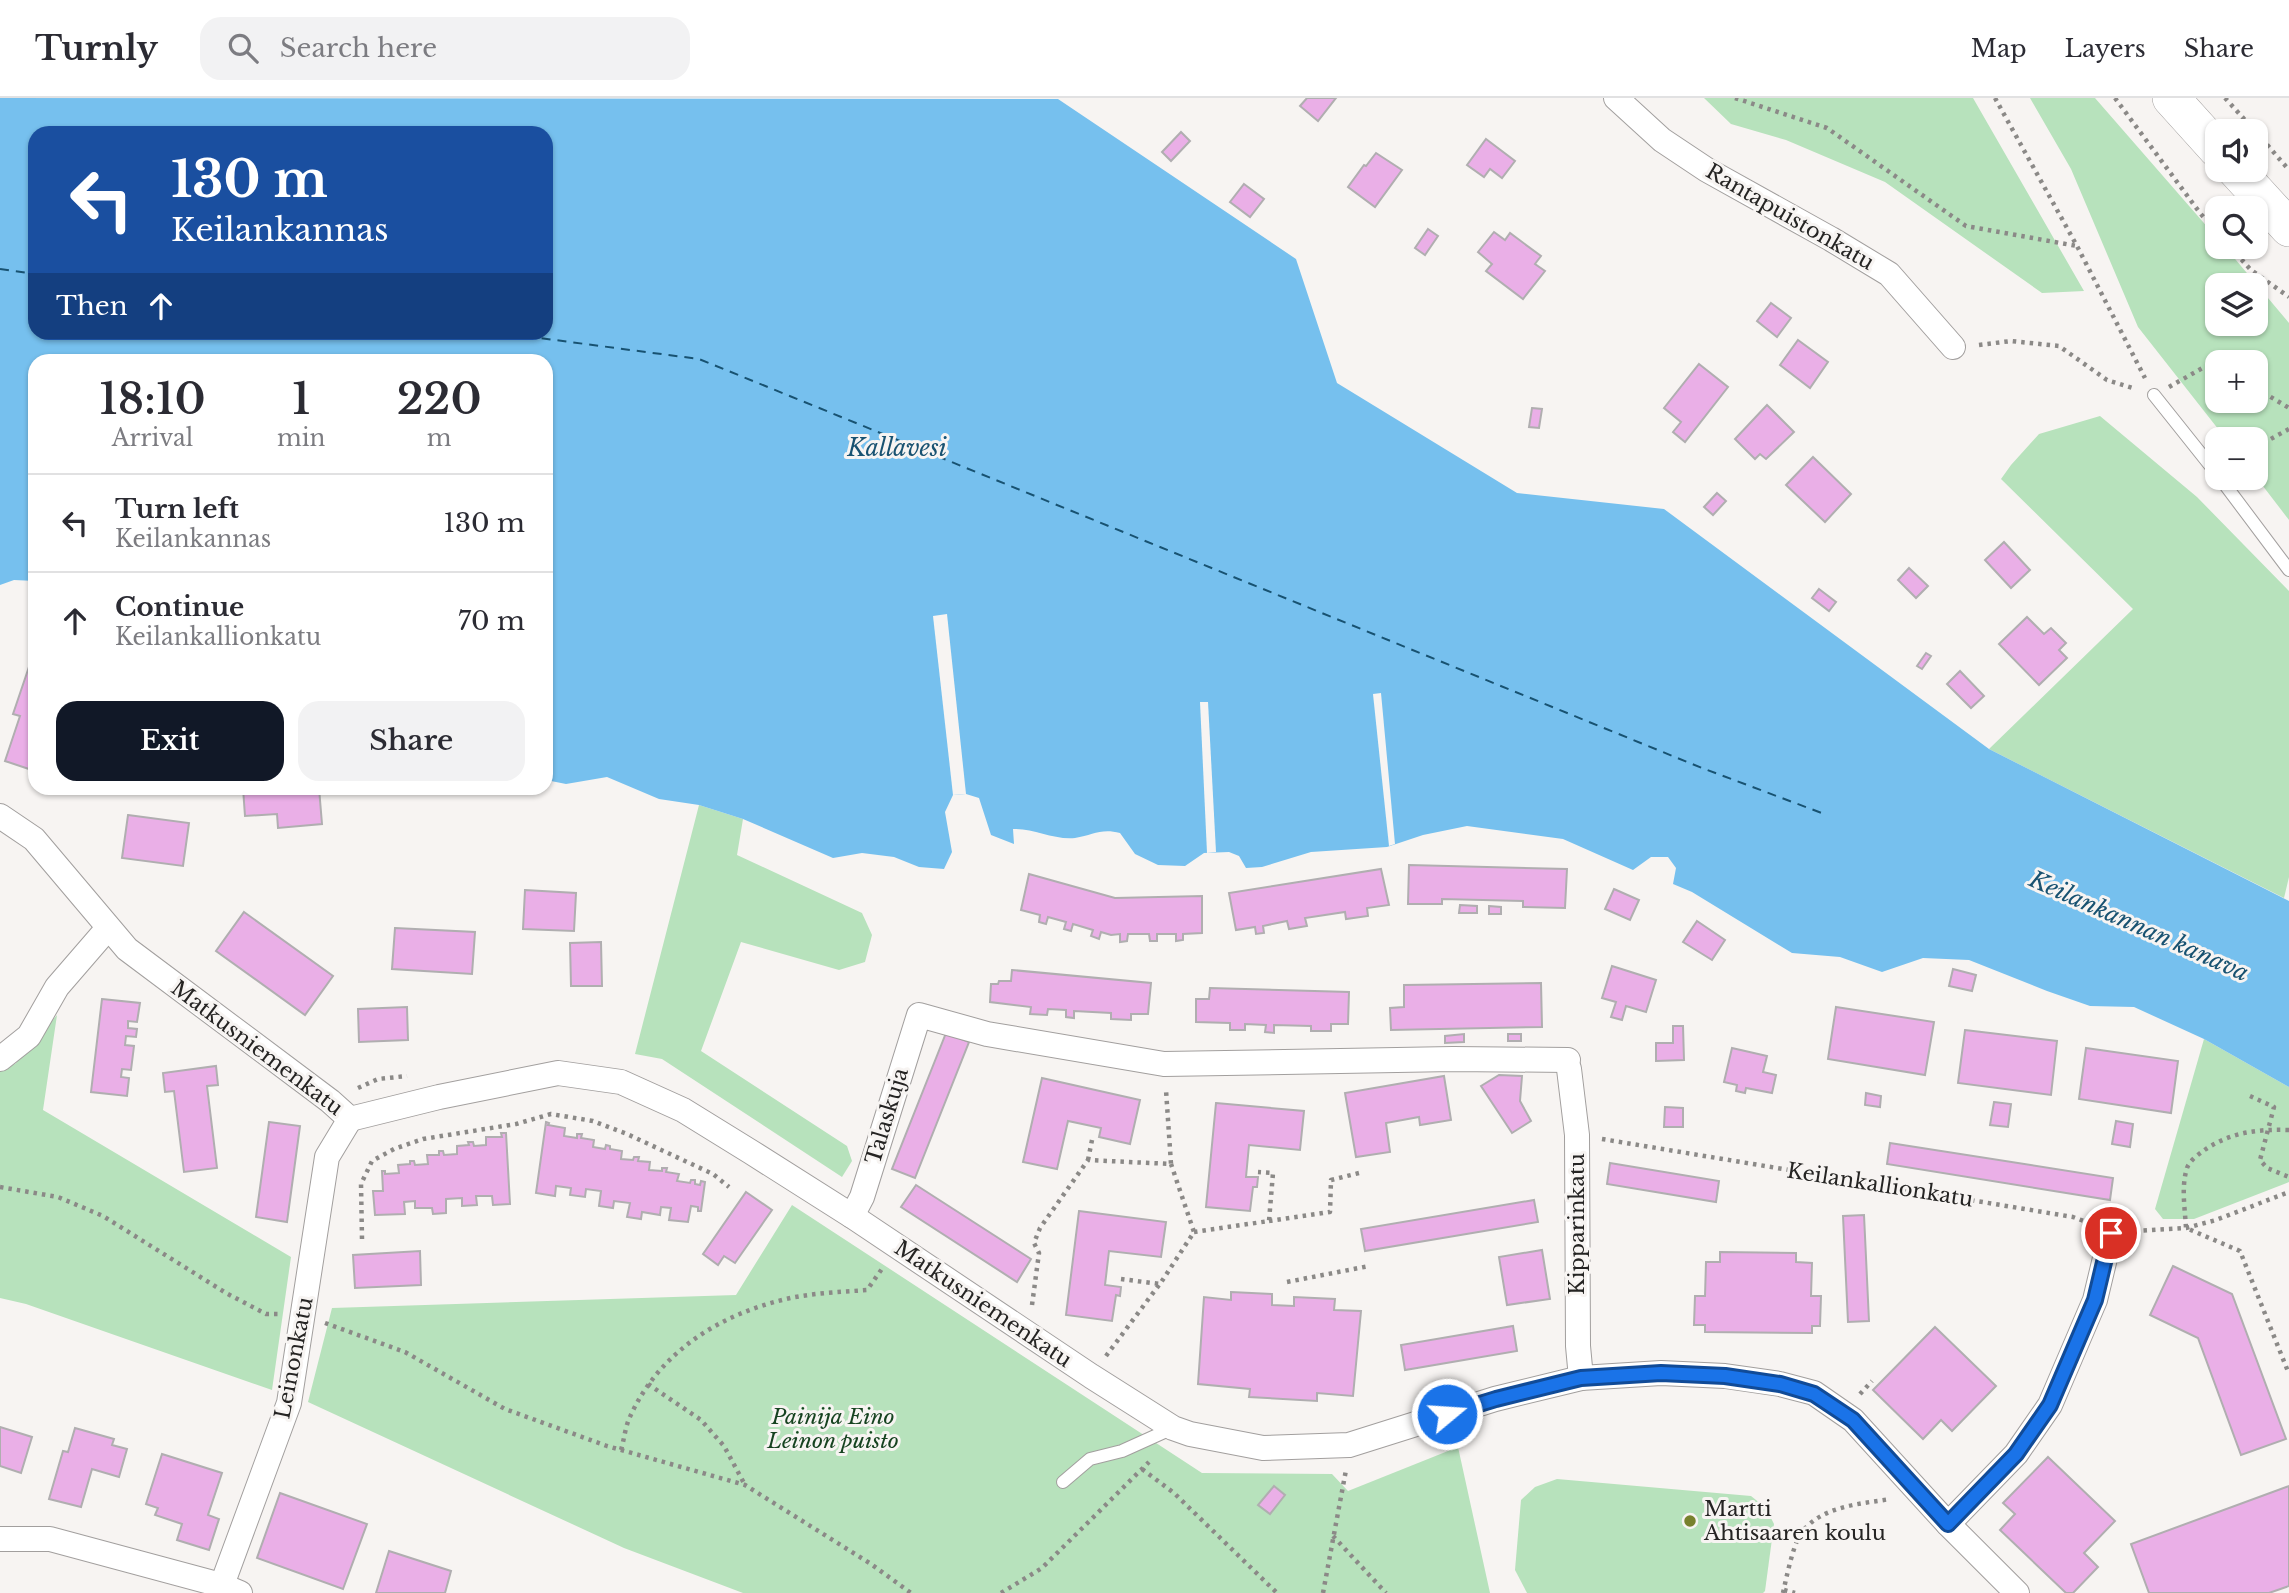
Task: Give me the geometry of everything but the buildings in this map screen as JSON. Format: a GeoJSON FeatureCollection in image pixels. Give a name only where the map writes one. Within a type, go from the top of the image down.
{"type":"FeatureCollection","features":[{"type":"Feature","properties":{"kind":"main road"},"geometry":{"type":"LineString","coordinates":[[2171,98],[2205,136]]}},
{"type":"Feature","properties":{"kind":"main road"},"geometry":{"type":"LineString","coordinates":[[2247,182],[2289,228]]}},
{"type":"Feature","properties":{"kind":"street","name":"Rantapuistonkatu"},"geometry":{"type":"LineString","coordinates":[[1616,98],[1662,140],[1707,170],[1889,274],[1954,347]]}},
{"type":"Feature","properties":{"kind":"street","name":"Matkusniemenkatu"},"geometry":{"type":"LineString","coordinates":[[0,817],[34,839],[128,949],[330,1101],[350,1119],[439,1097],[558,1073],[621,1082],[683,1110],[852,1216],[1091,1376],[1174,1428],[1190,1434],[1263,1448],[1349,1445],[1496,1399],[1581,1378],[1661,1373],[1725,1376],[1780,1384],[1814,1394],[1853,1420],[1948,1524],[2017,1593]]}},
{"type":"Feature","properties":{"kind":"street"},"geometry":{"type":"LineString","coordinates":[[0,1059],[29,1036],[57,987],[108,928]]}},
{"type":"Feature","properties":{"kind":"street","name":"Talaskuja"},"geometry":{"type":"LineString","coordinates":[[852,1216],[862,1197],[919,1015],[987,1034],[1164,1064]]}},
{"type":"Feature","properties":{"kind":"street","name":"Kipparinkatu"},"geometry":{"type":"LineString","coordinates":[[1164,1064],[1453,1059],[1569,1065],[1577,1135],[1578,1346],[1581,1378]]}},
{"type":"Feature","properties":{"kind":"street","name":"Leinonkatu"},"geometry":{"type":"LineString","coordinates":[[227,1590],[289,1404],[327,1157],[350,1119]]}},
{"type":"Feature","properties":{"kind":"street"},"geometry":{"type":"LineString","coordinates":[[1948,1524],[2016,1454],[2050,1405],[2095,1300],[2111,1233]]}},
{"type":"Feature","properties":{"kind":"street"},"geometry":{"type":"LineString","coordinates":[[0,1539],[50,1539],[227,1590]]}},
{"type":"Feature","properties":{"kind":"lane"},"geometry":{"type":"LineString","coordinates":[[2154,395],[2205,460]]}},
{"type":"Feature","properties":{"kind":"lane"},"geometry":{"type":"LineString","coordinates":[[2229,490],[2289,570]]}},
{"type":"Feature","properties":{"kind":"lane"},"geometry":{"type":"LineString","coordinates":[[1063,1482],[1090,1459],[1122,1451],[1174,1428]]}},
{"type":"Feature","properties":{"kind":"path"},"geometry":{"type":"LineString","coordinates":[[1735,98],[1827,128],[1966,226],[2077,246]]}},
{"type":"Feature","properties":{"kind":"path"},"geometry":{"type":"LineString","coordinates":[[1994,98],[2077,246],[2154,395]]}},
{"type":"Feature","properties":{"kind":"path"},"geometry":{"type":"LineString","coordinates":[[2115,98],[2205,219]]}},
{"type":"Feature","properties":{"kind":"path"},"geometry":{"type":"LineString","coordinates":[[2225,98],[2244,119]]}},
{"type":"Feature","properties":{"kind":"path"},"geometry":{"type":"LineString","coordinates":[[2268,147],[2289,170]]}},
{"type":"Feature","properties":{"kind":"path"},"geometry":{"type":"LineString","coordinates":[[2241,259],[2251,270],[2289,297]]}},
{"type":"Feature","properties":{"kind":"path"},"geometry":{"type":"LineString","coordinates":[[1954,347],[2011,341],[2059,346],[2107,380],[2154,395],[2205,366]]}},
{"type":"Feature","properties":{"kind":"path"},"geometry":{"type":"LineString","coordinates":[[2268,395],[2289,408]]}},
{"type":"Feature","properties":{"kind":"path"},"geometry":{"type":"LineString","coordinates":[[2268,440],[2289,429]]}},
{"type":"Feature","properties":{"kind":"path"},"geometry":{"type":"LineString","coordinates":[[1164,1064],[1171,1164],[1194,1232]]}},
{"type":"Feature","properties":{"kind":"path"},"geometry":{"type":"LineString","coordinates":[[330,1101],[378,1079],[413,1075]]}},
{"type":"Feature","properties":{"kind":"path"},"geometry":{"type":"LineString","coordinates":[[2250,1097],[2274,1107],[2260,1160],[2267,1168],[2289,1177]]}},
{"type":"Feature","properties":{"kind":"path"},"geometry":{"type":"LineString","coordinates":[[362,1239],[361,1184],[372,1161],[394,1149],[423,1139],[516,1124],[551,1114],[593,1121],[626,1134],[713,1174],[729,1187]]}},
{"type":"Feature","properties":{"kind":"path"},"geometry":{"type":"LineString","coordinates":[[2186,1228],[2183,1184],[2188,1165],[2199,1153],[2220,1139],[2246,1132],[2289,1130]]}},
{"type":"Feature","properties":{"kind":"path","name":"Keilankallionkatu"},"geometry":{"type":"LineString","coordinates":[[1577,1135],[2073,1217],[2111,1233]]}},
{"type":"Feature","properties":{"kind":"path"},"geometry":{"type":"LineString","coordinates":[[1030,1316],[1039,1253],[1034,1243],[1040,1228],[1088,1160],[1092,1140]]}},
{"type":"Feature","properties":{"kind":"path"},"geometry":{"type":"LineString","coordinates":[[1088,1160],[1171,1164]]}},
{"type":"Feature","properties":{"kind":"path"},"geometry":{"type":"LineString","coordinates":[[1258,1172],[1273,1173],[1269,1221]]}},
{"type":"Feature","properties":{"kind":"path"},"geometry":{"type":"LineString","coordinates":[[1100,1363],[1160,1284],[1194,1232],[1330,1212],[1331,1180],[1359,1173]]}},
{"type":"Feature","properties":{"kind":"path"},"geometry":{"type":"LineString","coordinates":[[0,1187],[58,1196],[103,1216],[226,1293],[265,1314],[304,1315],[405,1352],[505,1409],[621,1450],[745,1485],[871,1564],[911,1593]]}},
{"type":"Feature","properties":{"kind":"path"},"geometry":{"type":"LineString","coordinates":[[2111,1233],[2186,1228],[2217,1220],[2289,1192]]}},
{"type":"Feature","properties":{"kind":"path"},"geometry":{"type":"LineString","coordinates":[[2186,1228],[2240,1251],[2289,1374]]}},
{"type":"Feature","properties":{"kind":"path"},"geometry":{"type":"LineString","coordinates":[[621,1450],[628,1421],[648,1384],[688,1341],[741,1311],[789,1298],[866,1290],[884,1266]]}},
{"type":"Feature","properties":{"kind":"path"},"geometry":{"type":"LineString","coordinates":[[1287,1282],[1369,1266]]}},
{"type":"Feature","properties":{"kind":"path"},"geometry":{"type":"LineString","coordinates":[[1121,1279],[1160,1284]]}},
{"type":"Feature","properties":{"kind":"path"},"geometry":{"type":"LineString","coordinates":[[648,1384],[701,1420],[724,1446],[745,1485]]}},
{"type":"Feature","properties":{"kind":"path"},"geometry":{"type":"LineString","coordinates":[[1323,1593],[1349,1445]]}},
{"type":"Feature","properties":{"kind":"path"},"geometry":{"type":"LineString","coordinates":[[1002,1593],[1042,1568],[1151,1460]]}},
{"type":"Feature","properties":{"kind":"path"},"geometry":{"type":"LineString","coordinates":[[1142,1469],[1174,1493],[1277,1593]]}},
{"type":"Feature","properties":{"kind":"path"},"geometry":{"type":"LineString","coordinates":[[1795,1593],[1783,1592],[1800,1535],[1817,1517],[1844,1507],[1895,1498],[1885,1489]]}},
{"type":"Feature","properties":{"kind":"path"},"geometry":{"type":"LineString","coordinates":[[1333,1536],[1386,1593]]}},
{"type":"Feature","properties":{"kind":"green space"},"geometry":{"type":"Polygon","coordinates":[[[1704,98],[1973,98],[2084,291],[2042,293],[1885,182],[1786,140],[1731,124],[1704,98]]]}},
{"type":"Feature","properties":{"kind":"green space"},"geometry":{"type":"Polygon","coordinates":[[[2030,98],[2095,98],[2205,224],[2205,259],[2235,259],[2247,273],[2205,273],[2205,336],[2268,336],[2268,298],[2289,323],[2289,520],[2266,490],[2268,427],[2217,427],[2206,413],[2268,413],[2268,350],[2205,350],[2205,412],[2138,327],[2071,169],[2030,98]]]}},
{"type":"Feature","properties":{"kind":"green space"},"geometry":{"type":"Polygon","coordinates":[[[2100,416],[2197,497],[2289,591],[2289,877],[2284,898],[1989,749],[2133,609],[2001,479],[2039,434],[2100,416]]]}},
{"type":"Feature","properties":{"kind":"green space"},"geometry":{"type":"Polygon","coordinates":[[[699,805],[743,819],[737,855],[862,913],[872,935],[865,962],[839,970],[741,942],[701,1051],[847,1146],[852,1161],[842,1177],[662,1059],[635,1054],[699,805]]]}},
{"type":"Feature","properties":{"kind":"green space"},"geometry":{"type":"Polygon","coordinates":[[[57,1015],[43,1110],[291,1257],[272,1390],[26,1304],[0,1298],[0,1068],[15,1064],[57,1015]]]}},
{"type":"Feature","properties":{"kind":"green space"},"geometry":{"type":"Polygon","coordinates":[[[2204,1039],[2289,1087],[2289,1182],[2194,1219],[2163,1219],[2155,1209],[2204,1039]]]}},
{"type":"Feature","properties":{"kind":"green space","name":"Painija Eino Leinon puisto"},"geometry":{"type":"Polygon","coordinates":[[[792,1205],[1202,1473],[1332,1474],[1348,1491],[1458,1447],[1490,1593],[743,1593],[624,1548],[308,1402],[332,1308],[736,1295],[792,1205]]]}},
{"type":"Feature","properties":{"kind":"green space"},"geometry":{"type":"Polygon","coordinates":[[[1557,1479],[1751,1496],[1766,1508],[1774,1524],[1765,1591],[1527,1593],[1515,1570],[1521,1500],[1535,1487],[1557,1479]]]}},
{"type":"Feature","properties":{"kind":"water","name":"Kallavesi"},"geometry":{"type":"Polygon","coordinates":[[[0,98],[1058,99],[1296,259],[1337,383],[1517,493],[1664,509],[1989,749],[2289,901],[2289,1087],[2204,1039],[2134,1007],[2090,1006],[1969,960],[1923,958],[1882,972],[1840,957],[1792,953],[1692,892],[1673,884],[1676,868],[1668,857],[1651,857],[1633,870],[1563,839],[1467,826],[1423,835],[1387,847],[1311,852],[1262,867],[1246,868],[1239,856],[1229,852],[1204,853],[1185,866],[1158,865],[1135,854],[1120,833],[1102,832],[1067,838],[1013,829],[1014,844],[991,835],[979,798],[966,794],[953,795],[945,812],[952,852],[944,869],[919,867],[894,857],[862,853],[833,858],[743,819],[699,805],[659,799],[607,777],[566,784],[553,781],[553,354],[28,354],[28,581],[14,580],[0,585],[0,98]]]}},
{"type":"Feature","properties":{"kind":"pier"},"geometry":{"type":"Polygon","coordinates":[[[947,614],[966,794],[953,795],[933,616],[947,614]]]}},
{"type":"Feature","properties":{"kind":"pier"},"geometry":{"type":"Polygon","coordinates":[[[1381,693],[1395,844],[1389,846],[1373,694],[1381,693]]]}},
{"type":"Feature","properties":{"kind":"pier"},"geometry":{"type":"Polygon","coordinates":[[[1200,702],[1208,702],[1216,852],[1207,853],[1200,702]]]}},
{"type":"Feature","properties":{"kind":"ferry route"},"geometry":{"type":"LineString","coordinates":[[0,269],[28,273]]}},
{"type":"Feature","properties":{"kind":"ferry route"},"geometry":{"type":"LineString","coordinates":[[553,340],[699,359],[1702,768],[1827,815]]}},
{"type":"Feature","properties":{"kind":"place","name":"Martti Ahtisaaren koulu"},"geometry":{"type":"Point","coordinates":[1690,1521]}},
{"type":"Feature","properties":{"kind":"route"},"geometry":{"type":"LineString","coordinates":[[1447,1414],[1581,1378],[1661,1373],[1725,1376],[1780,1384],[1814,1394],[1853,1420],[1948,1524],[2016,1454],[2050,1405],[2095,1300],[2111,1233]]}},
{"type":"Feature","properties":{"kind":"water label","name":"Keilankannan kanava"},"geometry":{"type":"Point","coordinates":[2139,926]}}]}
